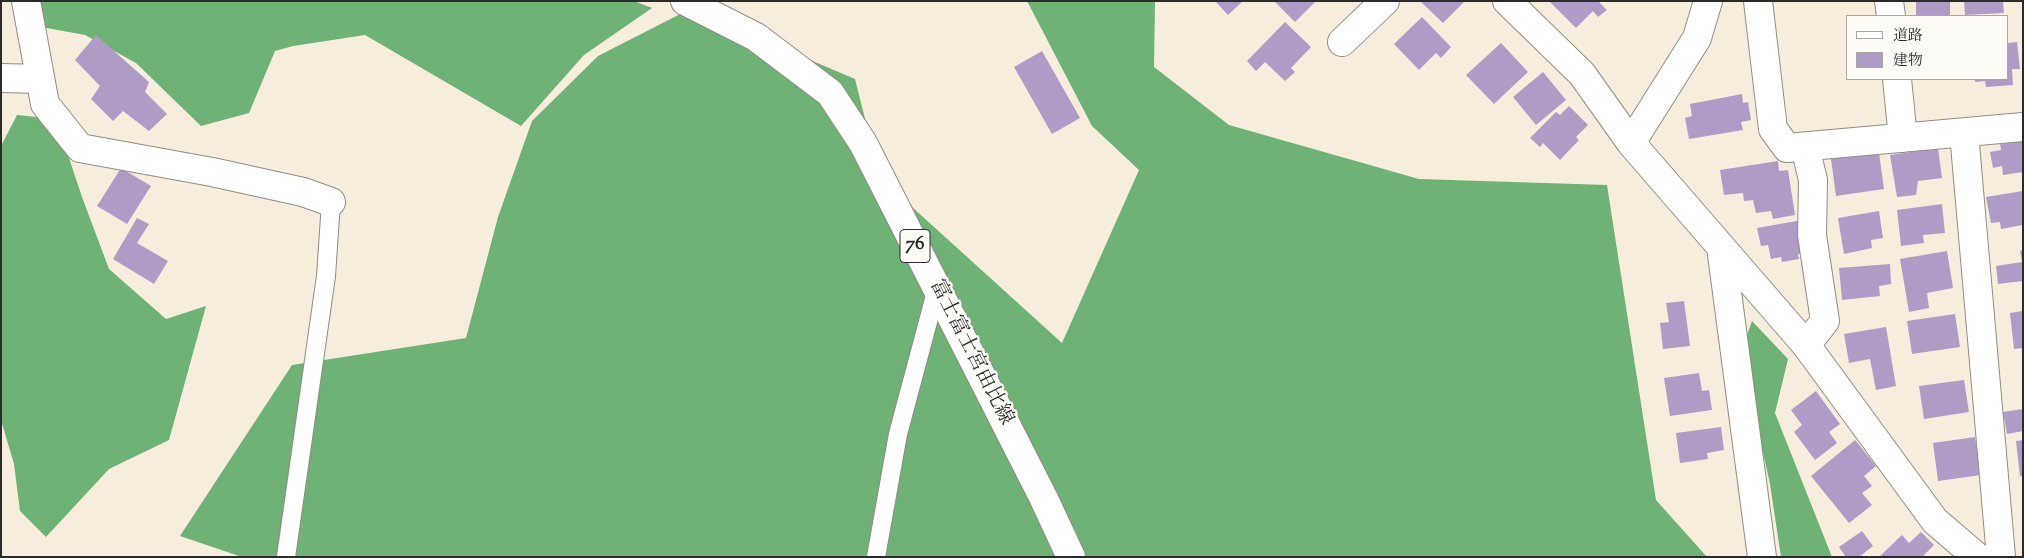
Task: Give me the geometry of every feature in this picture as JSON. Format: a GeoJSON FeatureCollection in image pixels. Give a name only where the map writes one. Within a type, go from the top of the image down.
{"type":"FeatureCollection","features":[{"type":"Feature","properties":{"kind":"street"},"geometry":{"type":"LineString","coordinates":[[26,1],[44,104],[80,148],[212,172],[303,192],[331,202]]}},
{"type":"Feature","properties":{"kind":"street","name":"富士富士宮由比線"},"geometry":{"type":"LineString","coordinates":[[685,1],[756,38],[830,93],[863,143],[1044,499],[1071,557]]}},
{"type":"Feature","properties":{"kind":"street"},"geometry":{"type":"LineString","coordinates":[[1342,42],[1385,1]]}},
{"type":"Feature","properties":{"kind":"street"},"geometry":{"type":"LineString","coordinates":[[1507,1],[1582,74],[1631,143],[1806,345],[1935,521],[1977,557]]}},
{"type":"Feature","properties":{"kind":"street"},"geometry":{"type":"LineString","coordinates":[[1631,143],[1697,38],[1708,1]]}},
{"type":"Feature","properties":{"kind":"street"},"geometry":{"type":"LineString","coordinates":[[1758,1],[1773,129],[1787,148],[2023,127]]}},
{"type":"Feature","properties":{"kind":"street"},"geometry":{"type":"LineString","coordinates":[[1889,1],[1891,15]]}},
{"type":"Feature","properties":{"kind":"street"},"geometry":{"type":"LineString","coordinates":[[1,78],[40,79]]}},
{"type":"Feature","properties":{"kind":"street"},"geometry":{"type":"LineString","coordinates":[[1897,80],[1903,138]]}},
{"type":"Feature","properties":{"kind":"street"},"geometry":{"type":"LineString","coordinates":[[1964,132],[2001,557]]}},
{"type":"Feature","properties":{"kind":"street"},"geometry":{"type":"LineString","coordinates":[[1805,147],[1813,180],[1812,235],[1826,322],[1806,345]]}},
{"type":"Feature","properties":{"kind":"street"},"geometry":{"type":"LineString","coordinates":[[1721,247],[1762,557]]}},
{"type":"Feature","properties":{"kind":"lane"},"geometry":{"type":"LineString","coordinates":[[286,557],[326,276],[331,202]]}},
{"type":"Feature","properties":{"kind":"lane"},"geometry":{"type":"LineString","coordinates":[[876,557],[898,434],[937,288]]}},
{"type":"Feature","properties":{"kind":"green space"},"geometry":{"type":"Polygon","coordinates":[[[31,1],[634,1],[652,8],[584,55],[521,126],[365,35],[293,46],[275,51],[249,113],[201,126],[136,63],[85,35],[36,26],[31,1]]]}},
{"type":"Feature","properties":{"kind":"green space"},"geometry":{"type":"Polygon","coordinates":[[[1027,1],[1155,1],[1154,67],[1229,125],[1419,179],[1607,185],[1656,500],[1707,557],[242,557],[180,536],[292,365],[466,338],[498,217],[532,121],[598,56],[690,9],[855,79],[880,178],[1062,343],[1139,170],[1092,126],[1027,1]]]}},
{"type":"Feature","properties":{"kind":"green space"},"geometry":{"type":"Polygon","coordinates":[[[17,115],[56,119],[109,269],[166,319],[206,306],[169,440],[109,469],[46,537],[20,511],[14,464],[1,420],[1,146],[17,115]]]}},
{"type":"Feature","properties":{"kind":"green space"},"geometry":{"type":"Polygon","coordinates":[[[1752,321],[1788,359],[1775,413],[1832,557],[1781,557],[1770,484],[1741,352],[1752,321]]]}},
{"type":"Feature","properties":{"kind":"building"},"geometry":{"type":"Polygon","coordinates":[[[1215,1],[1243,1],[1228,15],[1215,1]]]}},
{"type":"Feature","properties":{"kind":"building"},"geometry":{"type":"Polygon","coordinates":[[[1274,1],[1316,1],[1295,22],[1274,1]]]}},
{"type":"Feature","properties":{"kind":"building"},"geometry":{"type":"Polygon","coordinates":[[[1420,1],[1465,1],[1443,23],[1420,1]]]}},
{"type":"Feature","properties":{"kind":"building"},"geometry":{"type":"Polygon","coordinates":[[[1549,1],[1598,1],[1607,10],[1598,17],[1593,11],[1576,28],[1549,1]]]}},
{"type":"Feature","properties":{"kind":"building"},"geometry":{"type":"Polygon","coordinates":[[[1916,1],[1950,1],[1950,15],[1916,15],[1916,1]]]}},
{"type":"Feature","properties":{"kind":"building"},"geometry":{"type":"Polygon","coordinates":[[[1964,1],[2003,1],[2004,13],[1965,15],[1964,1]]]}},
{"type":"Feature","properties":{"kind":"building"},"geometry":{"type":"Polygon","coordinates":[[[1422,17],[1451,47],[1441,58],[1436,53],[1419,70],[1394,44],[1422,17]]]}},
{"type":"Feature","properties":{"kind":"building"},"geometry":{"type":"Polygon","coordinates":[[[1285,22],[1311,47],[1291,68],[1295,72],[1285,81],[1265,62],[1256,71],[1247,61],[1285,22]]]}},
{"type":"Feature","properties":{"kind":"building"},"geometry":{"type":"Polygon","coordinates":[[[96,35],[149,82],[145,92],[167,114],[149,131],[123,111],[113,121],[91,99],[100,86],[75,60],[96,35]]]}},
{"type":"Feature","properties":{"kind":"building"},"geometry":{"type":"Polygon","coordinates":[[[2017,42],[2020,69],[2012,69],[2013,85],[1986,87],[1985,81],[1975,82],[1975,80],[2009,80],[2009,43],[2017,42]]]}},
{"type":"Feature","properties":{"kind":"building"},"geometry":{"type":"Polygon","coordinates":[[[1501,43],[1528,72],[1494,104],[1466,75],[1501,43]]]}},
{"type":"Feature","properties":{"kind":"building"},"geometry":{"type":"Polygon","coordinates":[[[1042,51],[1080,118],[1052,134],[1014,67],[1042,51]]]}},
{"type":"Feature","properties":{"kind":"building"},"geometry":{"type":"Polygon","coordinates":[[[1543,72],[1566,100],[1536,125],[1513,97],[1543,72]]]}},
{"type":"Feature","properties":{"kind":"building"},"geometry":{"type":"Polygon","coordinates":[[[1742,94],[1743,103],[1748,102],[1751,120],[1741,122],[1743,130],[1689,139],[1685,118],[1692,116],[1690,104],[1742,94]]]}},
{"type":"Feature","properties":{"kind":"building"},"geometry":{"type":"Polygon","coordinates":[[[1569,106],[1588,125],[1576,137],[1579,140],[1560,160],[1543,143],[1540,147],[1530,138],[1556,112],[1560,115],[1569,106]]]}},
{"type":"Feature","properties":{"kind":"building"},"geometry":{"type":"Polygon","coordinates":[[[2023,141],[2023,172],[2003,175],[2002,166],[1993,168],[1990,152],[2001,150],[2000,144],[2023,141]]]}},
{"type":"Feature","properties":{"kind":"building"},"geometry":{"type":"Polygon","coordinates":[[[1938,148],[1942,178],[1918,181],[1916,195],[1897,197],[1890,155],[1938,148]]]}},
{"type":"Feature","properties":{"kind":"building"},"geometry":{"type":"Polygon","coordinates":[[[1879,153],[1884,189],[1836,196],[1831,159],[1879,153]]]}},
{"type":"Feature","properties":{"kind":"building"},"geometry":{"type":"Polygon","coordinates":[[[1778,161],[1779,171],[1788,170],[1795,215],[1773,219],[1771,211],[1756,213],[1753,200],[1744,201],[1743,193],[1724,195],[1720,170],[1778,161]]]}},
{"type":"Feature","properties":{"kind":"building"},"geometry":{"type":"Polygon","coordinates":[[[121,168],[151,186],[127,224],[97,206],[121,168]]]}},
{"type":"Feature","properties":{"kind":"building"},"geometry":{"type":"Polygon","coordinates":[[[2023,191],[2023,225],[2001,229],[2000,222],[1991,223],[1986,197],[2023,191]]]}},
{"type":"Feature","properties":{"kind":"building"},"geometry":{"type":"Polygon","coordinates":[[[1942,204],[1945,233],[1923,235],[1924,243],[1901,246],[1897,210],[1942,204]]]}},
{"type":"Feature","properties":{"kind":"building"},"geometry":{"type":"Polygon","coordinates":[[[1879,211],[1883,238],[1871,240],[1872,248],[1844,254],[1838,218],[1879,211]]]}},
{"type":"Feature","properties":{"kind":"building"},"geometry":{"type":"Polygon","coordinates":[[[137,218],[149,224],[137,243],[168,261],[154,284],[113,259],[137,218]]]}},
{"type":"Feature","properties":{"kind":"building"},"geometry":{"type":"Polygon","coordinates":[[[1802,220],[1808,252],[1798,254],[1799,259],[1782,262],[1781,257],[1771,259],[1768,245],[1761,246],[1757,228],[1802,220]]]}},
{"type":"Feature","properties":{"kind":"building"},"geometry":{"type":"Polygon","coordinates":[[[2023,250],[2023,281],[1998,284],[1996,266],[2022,262],[2020,251],[2023,250]]]}},
{"type":"Feature","properties":{"kind":"building"},"geometry":{"type":"Polygon","coordinates":[[[1947,251],[1953,288],[1927,293],[1929,308],[1909,312],[1900,259],[1947,251]]]}},
{"type":"Feature","properties":{"kind":"building"},"geometry":{"type":"Polygon","coordinates":[[[1890,264],[1891,284],[1879,286],[1880,296],[1842,300],[1839,268],[1890,264]]]}},
{"type":"Feature","properties":{"kind":"building"},"geometry":{"type":"Polygon","coordinates":[[[1684,301],[1690,346],[1663,349],[1660,323],[1669,322],[1666,303],[1684,301]]]}},
{"type":"Feature","properties":{"kind":"building"},"geometry":{"type":"Polygon","coordinates":[[[2023,311],[2023,348],[2014,349],[2010,313],[2023,311]]]}},
{"type":"Feature","properties":{"kind":"building"},"geometry":{"type":"Polygon","coordinates":[[[1955,314],[1960,347],[1912,354],[1907,321],[1955,314]]]}},
{"type":"Feature","properties":{"kind":"building"},"geometry":{"type":"Polygon","coordinates":[[[1886,327],[1896,386],[1876,390],[1870,359],[1849,363],[1844,334],[1886,327]]]}},
{"type":"Feature","properties":{"kind":"building"},"geometry":{"type":"Polygon","coordinates":[[[1699,373],[1702,391],[1709,390],[1712,410],[1670,416],[1664,378],[1699,373]]]}},
{"type":"Feature","properties":{"kind":"building"},"geometry":{"type":"Polygon","coordinates":[[[1964,380],[1969,412],[1924,419],[1919,386],[1964,380]]]}},
{"type":"Feature","properties":{"kind":"building"},"geometry":{"type":"Polygon","coordinates":[[[1816,391],[1840,424],[1829,432],[1837,443],[1815,460],[1794,432],[1802,425],[1791,410],[1816,391]]]}},
{"type":"Feature","properties":{"kind":"building"},"geometry":{"type":"Polygon","coordinates":[[[2023,409],[2023,431],[2007,434],[2003,412],[2023,409]]]}},
{"type":"Feature","properties":{"kind":"building"},"geometry":{"type":"Polygon","coordinates":[[[1721,427],[1724,450],[1707,453],[1708,459],[1680,463],[1676,433],[1721,427]]]}},
{"type":"Feature","properties":{"kind":"building"},"geometry":{"type":"Polygon","coordinates":[[[1975,437],[1981,475],[1938,481],[1933,443],[1975,437]]]}},
{"type":"Feature","properties":{"kind":"building"},"geometry":{"type":"Polygon","coordinates":[[[1855,440],[1876,466],[1864,476],[1872,486],[1862,493],[1872,505],[1849,523],[1811,476],[1855,440]]]}},
{"type":"Feature","properties":{"kind":"building"},"geometry":{"type":"Polygon","coordinates":[[[2023,440],[2023,476],[2020,476],[2016,441],[2023,440]]]}},
{"type":"Feature","properties":{"kind":"building"},"geometry":{"type":"Polygon","coordinates":[[[1862,531],[1873,546],[1859,557],[1846,557],[1839,547],[1862,531]]]}},
{"type":"Feature","properties":{"kind":"building"},"geometry":{"type":"Polygon","coordinates":[[[1921,532],[1934,545],[1922,557],[1879,557],[1902,535],[1909,543],[1921,532]]]}}]}
